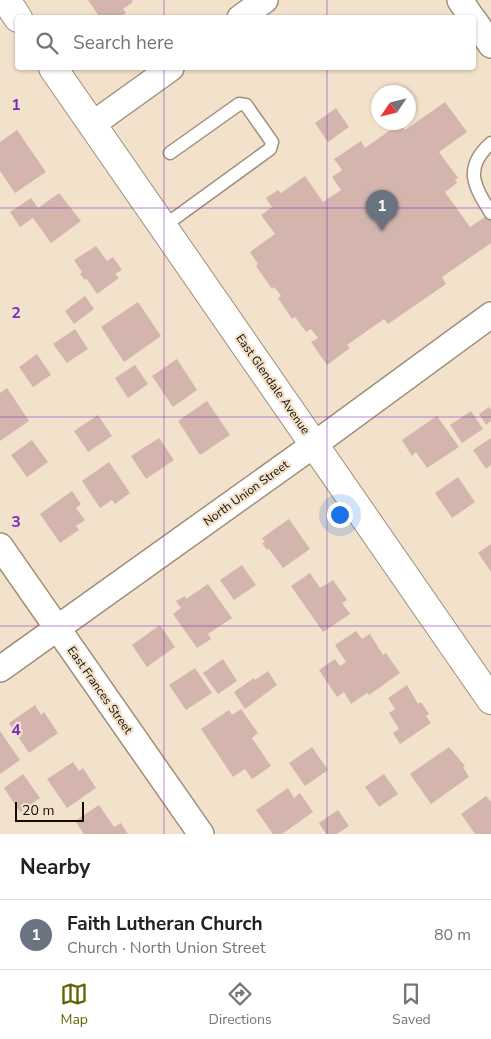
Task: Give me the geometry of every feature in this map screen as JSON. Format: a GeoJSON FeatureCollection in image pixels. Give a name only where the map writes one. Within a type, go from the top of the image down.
{"type":"FeatureCollection","features":[{"type":"Feature","properties":{"kind":"street"},"geometry":{"type":"LineString","coordinates":[[6,0],[16,15]]}},
{"type":"Feature","properties":{"kind":"street"},"geometry":{"type":"LineString","coordinates":[[244,15],[265,0]]}},
{"type":"Feature","properties":{"kind":"street"},"geometry":{"type":"LineString","coordinates":[[460,0],[470,15]]}},
{"type":"Feature","properties":{"kind":"street"},"geometry":{"type":"LineString","coordinates":[[476,23],[491,45]]}},
{"type":"Feature","properties":{"kind":"street","name":"East Glendale Avenue"},"geometry":{"type":"LineString","coordinates":[[54,70],[491,700]]}},
{"type":"Feature","properties":{"kind":"street"},"geometry":{"type":"LineString","coordinates":[[93,124],[168,70]]}},
{"type":"Feature","properties":{"kind":"street","name":"North Union Street"},"geometry":{"type":"LineString","coordinates":[[0,670],[491,315]]}},
{"type":"Feature","properties":{"kind":"street","name":"East Frances Street"},"geometry":{"type":"LineString","coordinates":[[0,546],[201,834]]}},
{"type":"Feature","properties":{"kind":"lane"},"geometry":{"type":"LineString","coordinates":[[164,226],[270,149],[272,142],[246,105],[238,104],[170,153]]}},
{"type":"Feature","properties":{"kind":"lane"},"geometry":{"type":"LineString","coordinates":[[491,143],[477,160],[474,177],[475,187],[491,213]]}},
{"type":"Feature","properties":{"kind":"building"},"geometry":{"type":"Polygon","coordinates":[[[88,0],[132,0],[133,2],[123,9],[126,13],[123,15],[98,15],[88,0]]]}},
{"type":"Feature","properties":{"kind":"building"},"geometry":{"type":"Polygon","coordinates":[[[445,102],[467,132],[439,152],[458,178],[455,180],[457,183],[445,192],[470,227],[491,213],[491,243],[442,277],[446,284],[388,324],[384,319],[347,345],[350,348],[327,365],[311,342],[318,338],[311,329],[306,332],[295,317],[292,319],[278,298],[281,296],[274,287],[272,289],[256,266],[258,264],[250,252],[275,234],[261,215],[272,207],[266,198],[278,190],[281,193],[305,176],[323,202],[341,190],[332,177],[342,170],[334,159],[361,141],[365,148],[390,130],[416,130],[416,122],[445,102]]]}},
{"type":"Feature","properties":{"kind":"building"},"geometry":{"type":"Polygon","coordinates":[[[336,108],[349,127],[328,142],[315,123],[336,108]]]}},
{"type":"Feature","properties":{"kind":"building"},"geometry":{"type":"Polygon","coordinates":[[[17,130],[46,172],[15,193],[0,171],[0,142],[17,130]]]}},
{"type":"Feature","properties":{"kind":"building"},"geometry":{"type":"Polygon","coordinates":[[[59,193],[81,221],[51,243],[33,218],[20,227],[10,212],[31,198],[38,208],[59,193]]]}},
{"type":"Feature","properties":{"kind":"building"},"geometry":{"type":"Polygon","coordinates":[[[96,246],[107,261],[113,257],[122,270],[115,274],[119,278],[97,294],[87,279],[85,280],[80,274],[82,272],[74,260],[96,246]]]}},
{"type":"Feature","properties":{"kind":"building"},"geometry":{"type":"Polygon","coordinates":[[[85,296],[94,309],[74,324],[65,311],[85,296]]]}},
{"type":"Feature","properties":{"kind":"building"},"geometry":{"type":"Polygon","coordinates":[[[138,302],[161,336],[124,362],[101,327],[138,302]]]}},
{"type":"Feature","properties":{"kind":"building"},"geometry":{"type":"Polygon","coordinates":[[[75,329],[88,349],[67,363],[53,344],[75,329]]]}},
{"type":"Feature","properties":{"kind":"building"},"geometry":{"type":"Polygon","coordinates":[[[37,354],[51,375],[33,387],[19,367],[37,354]]]}},
{"type":"Feature","properties":{"kind":"building"},"geometry":{"type":"Polygon","coordinates":[[[177,359],[197,390],[173,407],[152,376],[177,359]]]}},
{"type":"Feature","properties":{"kind":"building"},"geometry":{"type":"Polygon","coordinates":[[[135,365],[148,384],[128,398],[115,378],[135,365]]]}},
{"type":"Feature","properties":{"kind":"building"},"geometry":{"type":"Polygon","coordinates":[[[7,388],[29,421],[0,441],[0,393],[7,388]]]}},
{"type":"Feature","properties":{"kind":"building"},"geometry":{"type":"Polygon","coordinates":[[[207,401],[230,435],[200,455],[178,421],[207,401]]]}},
{"type":"Feature","properties":{"kind":"building"},"geometry":{"type":"Polygon","coordinates":[[[489,407],[491,410],[491,421],[486,425],[479,414],[489,407]]]}},
{"type":"Feature","properties":{"kind":"building"},"geometry":{"type":"Polygon","coordinates":[[[471,411],[483,429],[462,443],[450,425],[471,411]]]}},
{"type":"Feature","properties":{"kind":"building"},"geometry":{"type":"Polygon","coordinates":[[[98,415],[112,436],[88,452],[74,431],[98,415]]]}},
{"type":"Feature","properties":{"kind":"building"},"geometry":{"type":"Polygon","coordinates":[[[437,416],[459,447],[427,468],[416,452],[412,456],[402,440],[437,416]]]}},
{"type":"Feature","properties":{"kind":"building"},"geometry":{"type":"Polygon","coordinates":[[[159,438],[174,460],[146,479],[131,456],[159,438]]]}},
{"type":"Feature","properties":{"kind":"building"},"geometry":{"type":"Polygon","coordinates":[[[491,438],[491,465],[486,469],[473,450],[491,438]]]}},
{"type":"Feature","properties":{"kind":"building"},"geometry":{"type":"Polygon","coordinates":[[[32,440],[48,462],[27,477],[11,455],[32,440]]]}},
{"type":"Feature","properties":{"kind":"building"},"geometry":{"type":"Polygon","coordinates":[[[109,462],[130,493],[115,504],[112,500],[100,508],[82,481],[109,462]]]}},
{"type":"Feature","properties":{"kind":"building"},"geometry":{"type":"Polygon","coordinates":[[[458,477],[475,502],[452,518],[435,493],[458,477]]]}},
{"type":"Feature","properties":{"kind":"building"},"geometry":{"type":"Polygon","coordinates":[[[72,491],[81,504],[76,508],[85,520],[76,526],[79,530],[60,543],[40,514],[72,491]]]}},
{"type":"Feature","properties":{"kind":"building"},"geometry":{"type":"Polygon","coordinates":[[[289,519],[310,549],[283,568],[269,549],[267,550],[262,543],[265,542],[262,538],[289,519]]]}},
{"type":"Feature","properties":{"kind":"building"},"geometry":{"type":"Polygon","coordinates":[[[491,544],[491,572],[478,553],[491,544]]]}},
{"type":"Feature","properties":{"kind":"building"},"geometry":{"type":"Polygon","coordinates":[[[242,565],[256,585],[234,600],[220,580],[242,565]]]}},
{"type":"Feature","properties":{"kind":"building"},"geometry":{"type":"Polygon","coordinates":[[[310,573],[320,588],[333,580],[347,600],[342,603],[350,614],[323,632],[291,586],[310,573]]]}},
{"type":"Feature","properties":{"kind":"building"},"geometry":{"type":"Polygon","coordinates":[[[208,584],[232,618],[208,634],[211,639],[197,648],[173,614],[181,608],[176,601],[185,596],[186,599],[208,584]]]}},
{"type":"Feature","properties":{"kind":"building"},"geometry":{"type":"Polygon","coordinates":[[[160,625],[175,647],[147,667],[132,645],[160,625]]]}},
{"type":"Feature","properties":{"kind":"building"},"geometry":{"type":"Polygon","coordinates":[[[356,631],[362,639],[370,634],[383,655],[386,653],[400,673],[369,695],[367,693],[351,704],[344,692],[337,697],[319,670],[335,659],[340,666],[346,662],[335,645],[356,631]]]}},
{"type":"Feature","properties":{"kind":"building"},"geometry":{"type":"Polygon","coordinates":[[[223,659],[237,681],[218,694],[203,673],[223,659]]]}},
{"type":"Feature","properties":{"kind":"building"},"geometry":{"type":"Polygon","coordinates":[[[195,668],[212,693],[186,710],[169,685],[195,668]]]}},
{"type":"Feature","properties":{"kind":"building"},"geometry":{"type":"Polygon","coordinates":[[[268,671],[277,685],[245,709],[234,692],[268,671]]]}},
{"type":"Feature","properties":{"kind":"building"},"geometry":{"type":"Polygon","coordinates":[[[407,685],[418,704],[421,702],[429,714],[426,716],[431,723],[400,744],[393,733],[399,729],[389,713],[395,709],[388,698],[407,685]]]}},
{"type":"Feature","properties":{"kind":"building"},"geometry":{"type":"Polygon","coordinates":[[[35,705],[41,715],[44,712],[58,733],[29,753],[9,723],[35,705]]]}},
{"type":"Feature","properties":{"kind":"building"},"geometry":{"type":"Polygon","coordinates":[[[241,709],[258,733],[252,738],[271,766],[252,779],[245,769],[233,777],[201,729],[229,710],[232,715],[241,709]]]}},
{"type":"Feature","properties":{"kind":"building"},"geometry":{"type":"Polygon","coordinates":[[[0,731],[20,760],[0,774],[0,731]]]}},
{"type":"Feature","properties":{"kind":"building"},"geometry":{"type":"Polygon","coordinates":[[[312,747],[328,770],[305,786],[289,763],[312,747]]]}},
{"type":"Feature","properties":{"kind":"building"},"geometry":{"type":"Polygon","coordinates":[[[449,747],[465,766],[463,767],[469,777],[431,804],[410,774],[449,747]]]}},
{"type":"Feature","properties":{"kind":"building"},"geometry":{"type":"Polygon","coordinates":[[[73,762],[79,771],[83,768],[96,788],[67,808],[47,779],[73,762]]]}},
{"type":"Feature","properties":{"kind":"building"},"geometry":{"type":"Polygon","coordinates":[[[23,774],[40,798],[20,812],[4,788],[23,774]]]}},
{"type":"Feature","properties":{"kind":"building"},"geometry":{"type":"Polygon","coordinates":[[[384,774],[398,794],[379,807],[365,787],[384,774]]]}},
{"type":"Feature","properties":{"kind":"building"},"geometry":{"type":"Polygon","coordinates":[[[288,788],[294,798],[300,793],[313,812],[282,834],[273,834],[256,810],[288,788]]]}},
{"type":"Feature","properties":{"kind":"building"},"geometry":{"type":"Polygon","coordinates":[[[486,796],[491,802],[491,834],[475,834],[461,814],[486,796]]]}},
{"type":"Feature","properties":{"kind":"building"},"geometry":{"type":"Polygon","coordinates":[[[99,805],[114,827],[121,823],[128,834],[84,834],[75,821],[99,805]]]}},
{"type":"Feature","properties":{"kind":"building"},"geometry":{"type":"Polygon","coordinates":[[[338,810],[349,826],[337,834],[326,834],[319,823],[338,810]]]}},
{"type":"Feature","properties":{"kind":"place","name":"Faith Lutheran Church"},"geometry":{"type":"Point","coordinates":[382,231]}}]}
